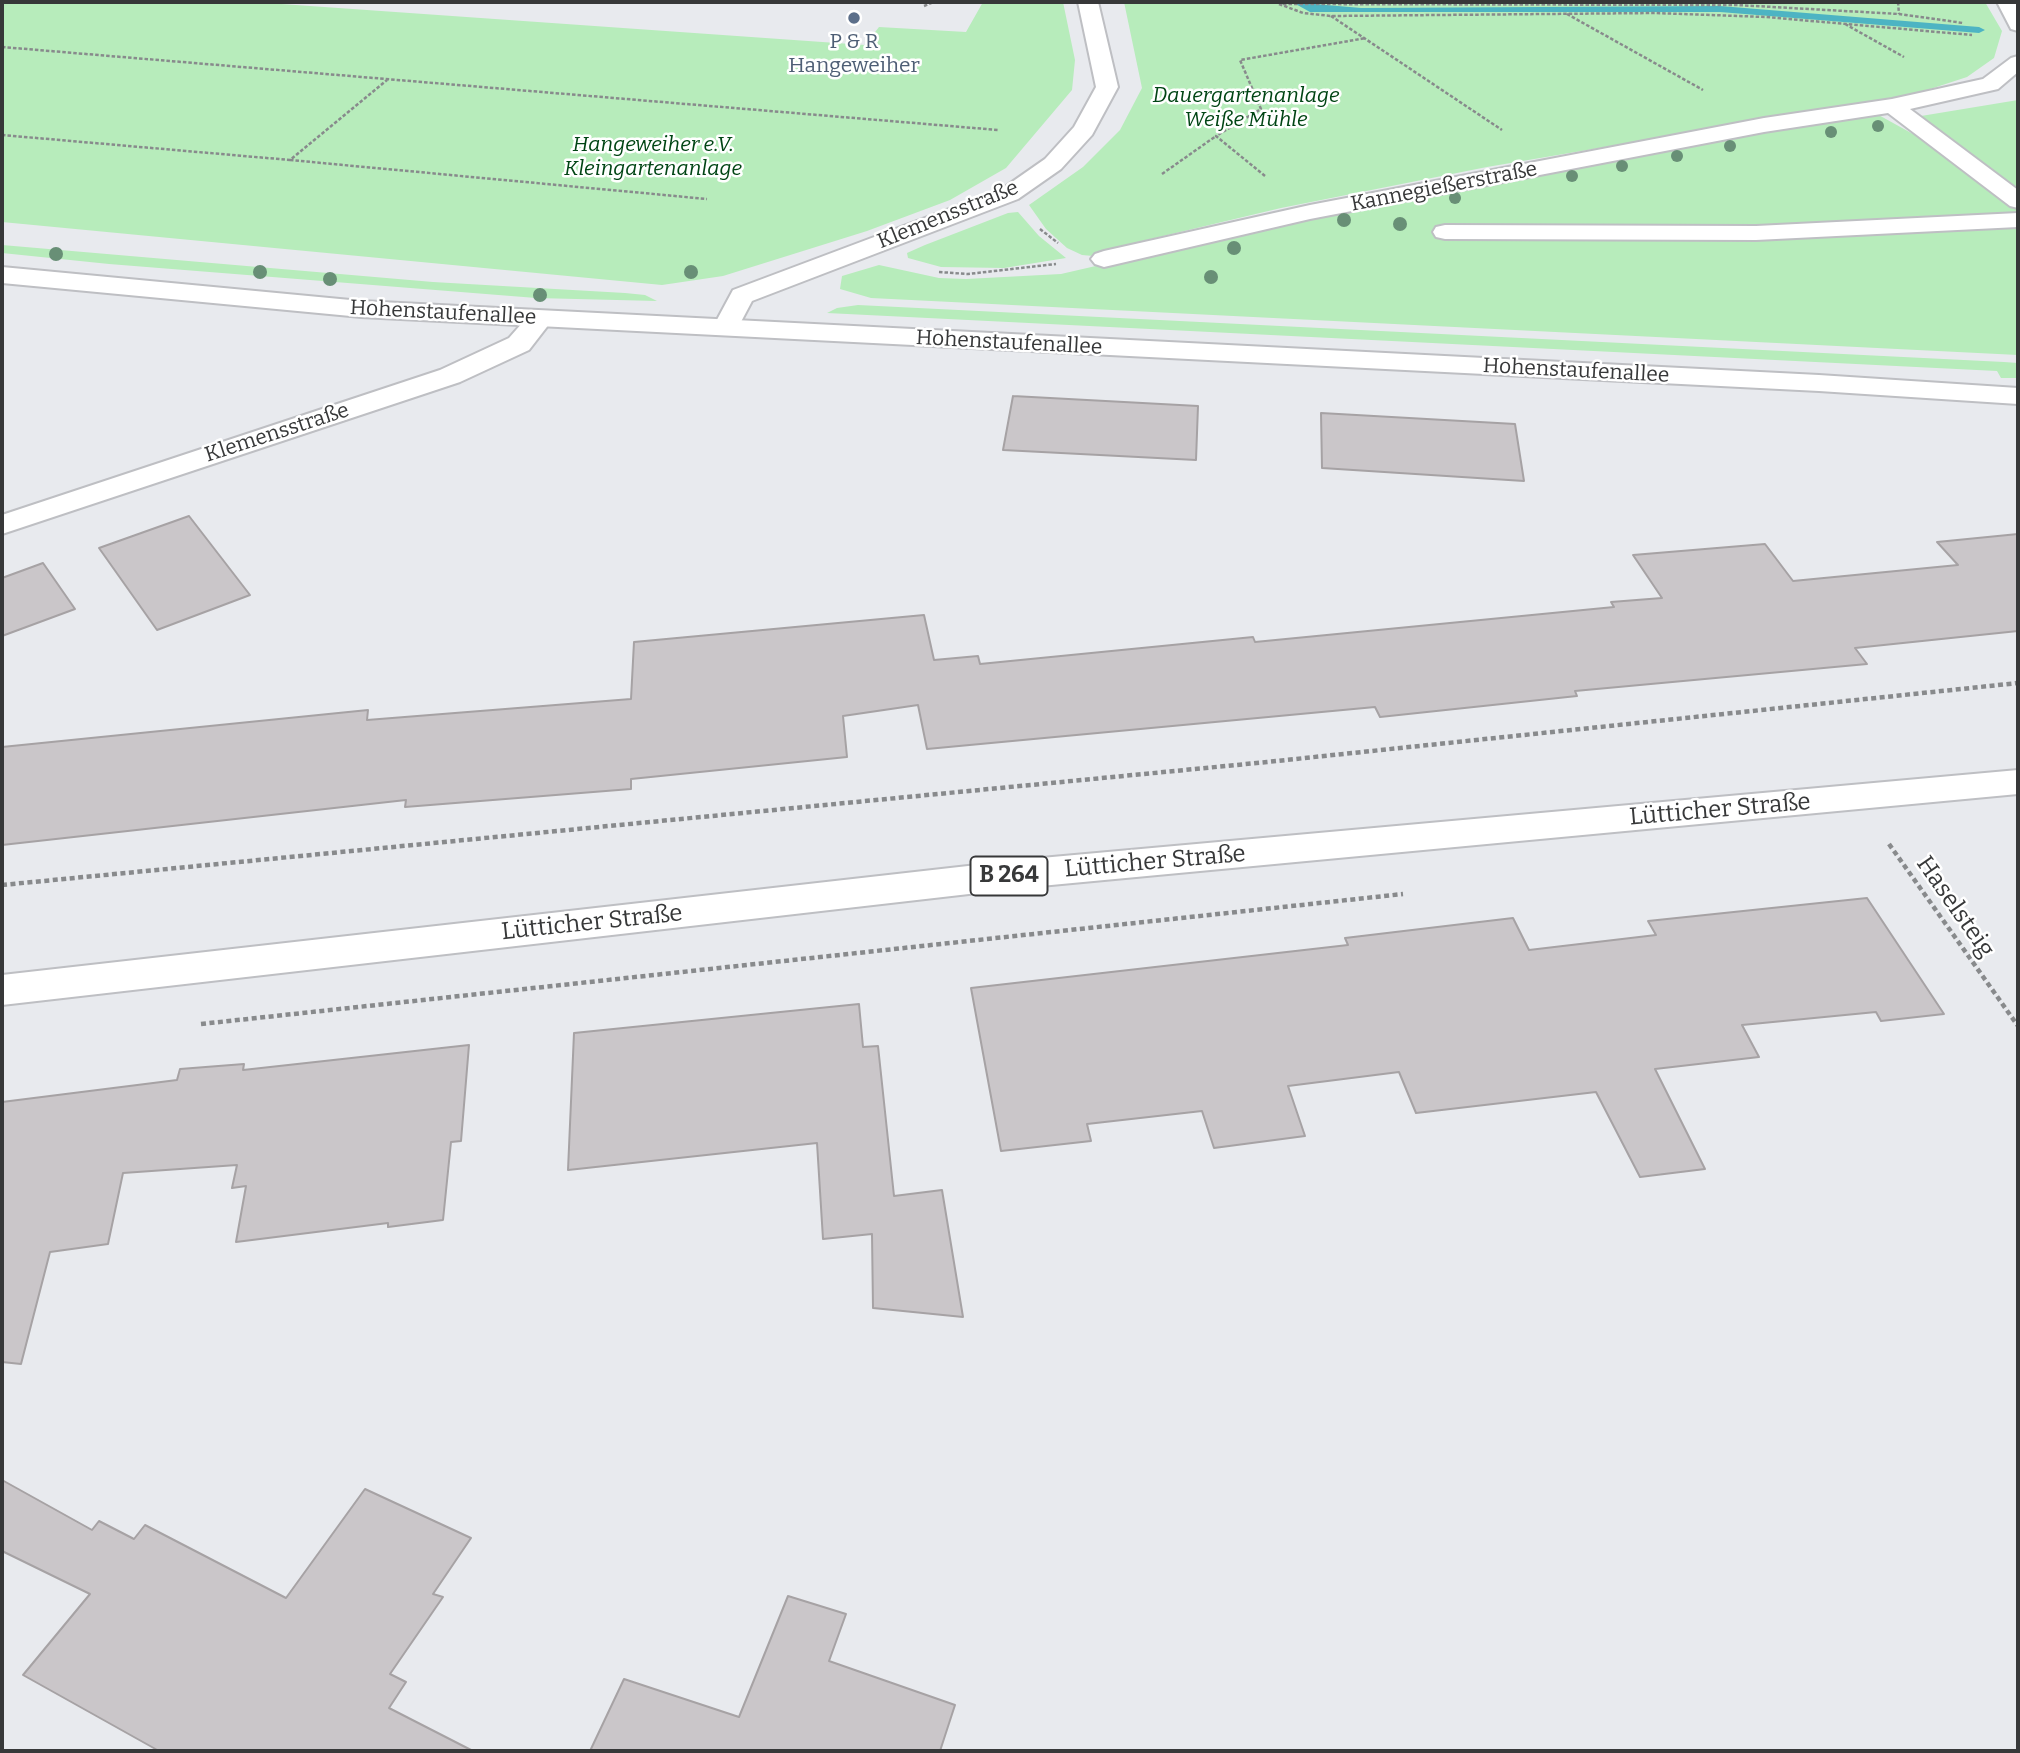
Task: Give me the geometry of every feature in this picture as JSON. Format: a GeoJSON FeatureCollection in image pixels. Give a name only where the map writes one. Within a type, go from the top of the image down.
{"type":"FeatureCollection","features":[{"type":"Feature","properties":{"kind":"main road","name":"Klemensstraße"},"geometry":{"type":"LineString","coordinates":[[725,329],[742,296],[1010,194],[1053,164],[1084,130],[1107,87],[1088,2]]}},
{"type":"Feature","properties":{"kind":"main road"},"geometry":{"type":"LineString","coordinates":[[2007,2],[2018,28]]}},
{"type":"Feature","properties":{"kind":"main road","name":"Kannegießerstraße"},"geometry":{"type":"LineString","coordinates":[[1104,259],[1310,212],[1764,125],[1892,106],[1990,84],[2013,71]]}},
{"type":"Feature","properties":{"kind":"main road"},"geometry":{"type":"LineString","coordinates":[[1892,106],[2018,201]]}},
{"type":"Feature","properties":{"kind":"main road"},"geometry":{"type":"LineString","coordinates":[[1445,232],[1756,233],[2018,220]]}},
{"type":"Feature","properties":{"kind":"main road","name":"Hohenstaufenallee"},"geometry":{"type":"LineString","coordinates":[[2,275],[361,309],[1819,383],[2018,396]]}},
{"type":"Feature","properties":{"kind":"main road","name":"Klemensstraße"},"geometry":{"type":"LineString","coordinates":[[2,525],[450,376],[519,344],[540,319]]}},
{"type":"Feature","properties":{"kind":"main road","name":"Lütticher Straße"},"geometry":{"type":"LineString","coordinates":[[2,990],[1030,873],[2018,782]]}},
{"type":"Feature","properties":{"kind":"path"},"geometry":{"type":"LineString","coordinates":[[924,6],[934,2]]}},
{"type":"Feature","properties":{"kind":"path"},"geometry":{"type":"LineString","coordinates":[[1898,2],[1899,14]]}},
{"type":"Feature","properties":{"kind":"path"},"geometry":{"type":"LineString","coordinates":[[1584,3],[1589,13]]}},
{"type":"Feature","properties":{"kind":"path"},"geometry":{"type":"LineString","coordinates":[[1984,25],[1985,37],[1766,17],[1589,13],[1331,16],[1303,13],[1279,4],[1737,5],[1899,14],[2018,28]]}},
{"type":"Feature","properties":{"kind":"path"},"geometry":{"type":"LineString","coordinates":[[1567,13],[1764,125]]}},
{"type":"Feature","properties":{"kind":"path"},"geometry":{"type":"LineString","coordinates":[[1331,16],[1556,166]]}},
{"type":"Feature","properties":{"kind":"path"},"geometry":{"type":"LineString","coordinates":[[1163,174],[1216,136],[1261,109],[1240,60],[1366,38]]}},
{"type":"Feature","properties":{"kind":"path"},"geometry":{"type":"LineString","coordinates":[[2,47],[998,130]]}},
{"type":"Feature","properties":{"kind":"path"},"geometry":{"type":"LineString","coordinates":[[290,160],[388,79]]}},
{"type":"Feature","properties":{"kind":"path"},"geometry":{"type":"LineString","coordinates":[[2,135],[707,199]]}},
{"type":"Feature","properties":{"kind":"path"},"geometry":{"type":"LineString","coordinates":[[1216,136],[1310,212]]}},
{"type":"Feature","properties":{"kind":"path"},"geometry":{"type":"LineString","coordinates":[[867,248],[907,269],[968,274],[1104,259]]}},
{"type":"Feature","properties":{"kind":"path"},"geometry":{"type":"LineString","coordinates":[[2,885],[1267,762],[2018,683]]}},
{"type":"Feature","properties":{"kind":"path","name":"Haselsteig"},"geometry":{"type":"LineString","coordinates":[[1900,840],[1887,842],[2018,1026]]}},
{"type":"Feature","properties":{"kind":"path"},"geometry":{"type":"LineString","coordinates":[[196,1025],[1416,893]]}},
{"type":"Feature","properties":{"kind":"green space","name":"Hangeweiher e.V. Kleingartenanlage"},"geometry":{"type":"Polygon","coordinates":[[[2,2],[253,2],[865,45],[879,27],[966,32],[983,2],[1063,2],[1075,60],[1072,90],[1006,168],[950,200],[867,231],[723,276],[662,285],[2,222],[2,2]]]}},
{"type":"Feature","properties":{"kind":"green space","name":"Dauergartenanlage Weiße Mühle"},"geometry":{"type":"Polygon","coordinates":[[[1124,2],[1985,2],[2002,31],[1994,58],[1967,77],[1912,95],[1487,167],[1281,208],[1096,252],[1093,256],[1082,255],[1067,248],[1046,229],[1029,205],[1083,167],[1120,130],[1142,88],[1124,2]]]}},
{"type":"Feature","properties":{"kind":"green space"},"geometry":{"type":"Polygon","coordinates":[[[2018,100],[2018,355],[871,298],[840,289],[842,276],[879,265],[939,278],[1061,274],[1317,215],[1875,113],[1913,134],[1938,130],[1921,116],[2018,100]]]}},
{"type":"Feature","properties":{"kind":"green space"},"geometry":{"type":"Polygon","coordinates":[[[1018,212],[1039,236],[1066,258],[1004,268],[941,267],[908,258],[907,253],[925,245],[1008,213],[1018,212]]]}},
{"type":"Feature","properties":{"kind":"green space"},"geometry":{"type":"Polygon","coordinates":[[[2,245],[433,282],[625,293],[645,295],[657,301],[536,298],[109,264],[2,253],[2,245]]]}},
{"type":"Feature","properties":{"kind":"green space"},"geometry":{"type":"Polygon","coordinates":[[[858,305],[2004,362],[2018,363],[2018,378],[2001,378],[1997,371],[827,313],[837,308],[858,305]]]}},
{"type":"Feature","properties":{"kind":"building"},"geometry":{"type":"Polygon","coordinates":[[[1013,396],[1198,406],[1196,460],[1003,450],[1013,396]]]}},
{"type":"Feature","properties":{"kind":"building"},"geometry":{"type":"Polygon","coordinates":[[[1321,413],[1515,424],[1524,481],[1322,468],[1321,413]]]}},
{"type":"Feature","properties":{"kind":"building"},"geometry":{"type":"Polygon","coordinates":[[[189,516],[250,595],[157,630],[99,548],[189,516]]]}},
{"type":"Feature","properties":{"kind":"building"},"geometry":{"type":"Polygon","coordinates":[[[2018,534],[2018,631],[1855,648],[1867,664],[1575,691],[1577,696],[1380,717],[1375,707],[927,749],[918,705],[843,716],[847,757],[631,779],[631,789],[405,807],[406,800],[2,845],[2,747],[368,710],[367,720],[631,699],[634,642],[924,615],[934,660],[978,656],[980,664],[1253,637],[1255,642],[1614,607],[1611,602],[1662,598],[1633,555],[1765,544],[1793,581],[1958,565],[1937,542],[2018,534]]]}},
{"type":"Feature","properties":{"kind":"building"},"geometry":{"type":"Polygon","coordinates":[[[43,563],[75,609],[2,636],[2,578],[43,563]]]}},
{"type":"Feature","properties":{"kind":"building"},"geometry":{"type":"Polygon","coordinates":[[[1867,898],[1944,1014],[1881,1021],[1876,1012],[1742,1025],[1759,1057],[1655,1069],[1705,1169],[1640,1177],[1596,1092],[1416,1113],[1399,1072],[1288,1086],[1305,1136],[1214,1148],[1202,1111],[1087,1124],[1091,1141],[1001,1151],[971,988],[1348,945],[1345,938],[1513,918],[1529,950],[1656,935],[1648,921],[1867,898]]]}},
{"type":"Feature","properties":{"kind":"building"},"geometry":{"type":"Polygon","coordinates":[[[859,1004],[863,1047],[878,1046],[894,1196],[942,1190],[963,1317],[873,1308],[872,1234],[823,1239],[817,1143],[568,1170],[574,1033],[859,1004]]]}},
{"type":"Feature","properties":{"kind":"building"},"geometry":{"type":"Polygon","coordinates":[[[469,1045],[461,1141],[451,1142],[443,1220],[388,1227],[388,1223],[236,1242],[246,1186],[232,1188],[237,1165],[123,1173],[108,1244],[50,1252],[21,1364],[2,1362],[2,1102],[177,1080],[180,1069],[244,1064],[243,1070],[469,1045]]]}},
{"type":"Feature","properties":{"kind":"building"},"geometry":{"type":"Polygon","coordinates":[[[2,1480],[92,1530],[99,1521],[134,1539],[145,1525],[286,1598],[365,1489],[471,1538],[433,1594],[443,1597],[390,1674],[406,1682],[389,1708],[473,1751],[159,1751],[23,1675],[90,1594],[2,1551],[2,1480]]]}},
{"type":"Feature","properties":{"kind":"building"},"geometry":{"type":"Polygon","coordinates":[[[788,1596],[846,1614],[829,1661],[955,1705],[940,1751],[590,1751],[624,1679],[739,1717],[788,1596]]]}},
{"type":"Feature","properties":{"kind":"waterway"},"geometry":{"type":"LineString","coordinates":[[1297,2],[1310,9],[1361,11],[1720,9],[1979,30]]}},
{"type":"Feature","properties":{"kind":"place","name":"P & R Hangeweiher"},"geometry":{"type":"Point","coordinates":[854,18]}}]}
